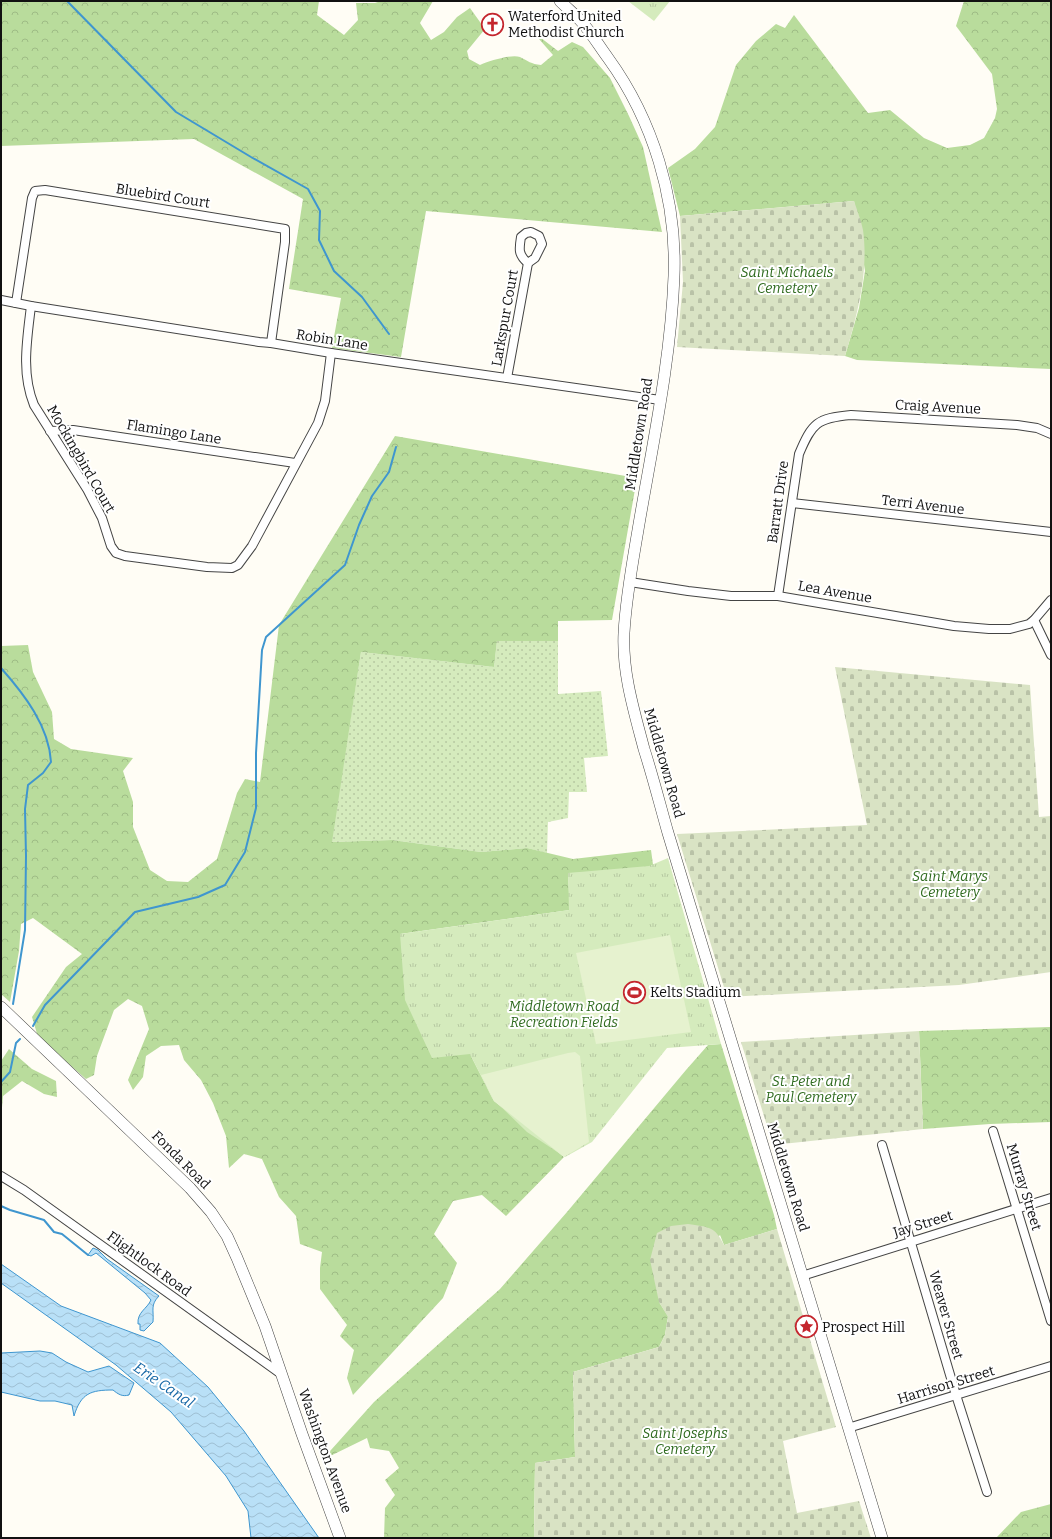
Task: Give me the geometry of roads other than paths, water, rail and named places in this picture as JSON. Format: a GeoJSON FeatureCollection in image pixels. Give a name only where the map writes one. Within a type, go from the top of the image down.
{"type":"FeatureCollection","features":[{"type":"Feature","properties":{"kind":"street","name":"Middletown Road"},"geometry":{"type":"LineString","coordinates":[[560,1],[579,18],[618,72],[632,96],[650,135],[667,190],[673,238],[674,276],[667,353],[630,582],[624,633],[624,654],[636,723],[666,827],[882,1538]]}},
{"type":"Feature","properties":{"kind":"street","name":"Bluebird Court"},"geometry":{"type":"LineString","coordinates":[[16,303],[32,198],[35,191],[45,190],[284,229],[285,242],[272,343]]}},
{"type":"Feature","properties":{"kind":"street","name":"Larkspur Court"},"geometry":{"type":"LineString","coordinates":[[507,378],[528,263]]}},
{"type":"Feature","properties":{"kind":"street","name":"Robin Lane"},"geometry":{"type":"LineString","coordinates":[[1,300],[331,353],[660,400]]}},
{"type":"Feature","properties":{"kind":"street","name":"Mockingbird Court"},"geometry":{"type":"LineString","coordinates":[[31,306],[25,365],[29,393],[34,405],[87,489],[102,518],[111,546],[116,553],[125,556],[207,567],[232,568],[238,565],[252,546],[295,463],[318,423],[325,401],[331,353]]}},
{"type":"Feature","properties":{"kind":"street","name":"Craig Avenue"},"geometry":{"type":"LineString","coordinates":[[822,421],[839,416],[852,416],[1009,424],[1037,428],[1051,434]]}},
{"type":"Feature","properties":{"kind":"street","name":"Barratt Drive"},"geometry":{"type":"LineString","coordinates":[[778,596],[799,454],[807,434],[812,428],[822,421]]}},
{"type":"Feature","properties":{"kind":"street","name":"Flamingo Lane"},"geometry":{"type":"LineString","coordinates":[[50,431],[73,430],[295,463]]}},
{"type":"Feature","properties":{"kind":"street","name":"Terri Avenue"},"geometry":{"type":"LineString","coordinates":[[792,503],[1051,532]]}},
{"type":"Feature","properties":{"kind":"street","name":"Lea Avenue"},"geometry":{"type":"LineString","coordinates":[[630,582],[688,592],[731,596],[778,596],[954,626],[1010,629],[1021,627],[1034,620]]}},
{"type":"Feature","properties":{"kind":"street"},"geometry":{"type":"LineString","coordinates":[[1051,600],[1034,620],[1051,655]]}},
{"type":"Feature","properties":{"kind":"street","name":"Fonda Road"},"geometry":{"type":"LineString","coordinates":[[1,1007],[190,1188],[211,1212],[227,1236],[237,1258],[265,1326],[281,1374]]}},
{"type":"Feature","properties":{"kind":"street","name":"Murray Street"},"geometry":{"type":"LineString","coordinates":[[994,1131],[1051,1321]]}},
{"type":"Feature","properties":{"kind":"street","name":"Weaver Street"},"geometry":{"type":"LineString","coordinates":[[882,1145],[956,1395],[987,1492]]}},
{"type":"Feature","properties":{"kind":"street","name":"Flightlock Road"},"geometry":{"type":"LineString","coordinates":[[1,1176],[24,1190],[281,1374]]}},
{"type":"Feature","properties":{"kind":"street","name":"Jay Street"},"geometry":{"type":"LineString","coordinates":[[802,1276],[1051,1198]]}},
{"type":"Feature","properties":{"kind":"street","name":"Harrison Street"},"geometry":{"type":"LineString","coordinates":[[848,1428],[1051,1366]]}},
{"type":"Feature","properties":{"kind":"street","name":"Washington Avenue"},"geometry":{"type":"LineString","coordinates":[[281,1374],[340,1538]]}},
{"type":"Feature","properties":{"kind":"water"},"geometry":{"type":"Polygon","coordinates":[[[93,1248],[98,1250],[107,1259],[159,1296],[153,1305],[153,1322],[144,1331],[140,1330],[138,1320],[139,1316],[151,1300],[145,1293],[96,1253],[91,1256],[88,1255],[93,1248]]]}},
{"type":"Feature","properties":{"kind":"water","name":"Erie Canal"},"geometry":{"type":"Polygon","coordinates":[[[1,1264],[61,1306],[160,1343],[208,1387],[244,1431],[319,1538],[251,1538],[248,1511],[226,1476],[171,1412],[116,1365],[1,1283],[1,1264]]]}},
{"type":"Feature","properties":{"kind":"water"},"geometry":{"type":"Polygon","coordinates":[[[40,1351],[52,1353],[66,1362],[88,1372],[109,1366],[134,1383],[129,1395],[120,1395],[113,1390],[99,1391],[88,1394],[80,1402],[74,1416],[72,1405],[55,1401],[40,1401],[1,1392],[1,1353],[40,1351]]]}},
{"type":"Feature","properties":{"kind":"waterway"},"geometry":{"type":"LineString","coordinates":[[67,1],[176,112],[308,189],[320,211],[319,240],[334,271],[362,297],[389,334]]}},
{"type":"Feature","properties":{"kind":"waterway"},"geometry":{"type":"LineString","coordinates":[[33,1026],[45,1005],[135,912],[198,897],[225,885],[245,852],[256,808],[256,753],[262,650],[266,637],[345,565],[359,525],[372,496],[389,472],[396,447]]}},
{"type":"Feature","properties":{"kind":"waterway"},"geometry":{"type":"LineString","coordinates":[[1,668],[34,711],[46,736],[51,762],[43,773],[28,785],[25,809],[25,930],[13,1004]]}},
{"type":"Feature","properties":{"kind":"waterway"},"geometry":{"type":"LineString","coordinates":[[1,1082],[10,1072],[16,1043],[20,1039]]}},
{"type":"Feature","properties":{"kind":"waterway"},"geometry":{"type":"LineString","coordinates":[[1,1206],[44,1220],[54,1232],[62,1234],[88,1255]]}},
{"type":"Feature","properties":{"kind":"place","name":"Waterford United Methodist Church"},"geometry":{"type":"Point","coordinates":[493,24]}},
{"type":"Feature","properties":{"kind":"place","name":"Kelts Stadium"},"geometry":{"type":"Point","coordinates":[634,992]}},
{"type":"Feature","properties":{"kind":"place","name":"Prospect Hill"},"geometry":{"type":"Point","coordinates":[806,1327]}},
{"type":"Feature","properties":{"kind":"park label","name":"Saint Michaels Cemetery"},"geometry":{"type":"Point","coordinates":[787,280]}},
{"type":"Feature","properties":{"kind":"park label","name":"Saint Marys Cemetery"},"geometry":{"type":"Point","coordinates":[950,884]}},
{"type":"Feature","properties":{"kind":"park label","name":"Middletown Road Recreation Fields"},"geometry":{"type":"Point","coordinates":[564,1014]}},
{"type":"Feature","properties":{"kind":"park label","name":"St. Peter and Paul Cemetery"},"geometry":{"type":"Point","coordinates":[811,1090]}},
{"type":"Feature","properties":{"kind":"park label","name":"Saint Josephs Cemetery"},"geometry":{"type":"Point","coordinates":[685,1442]}}]}
